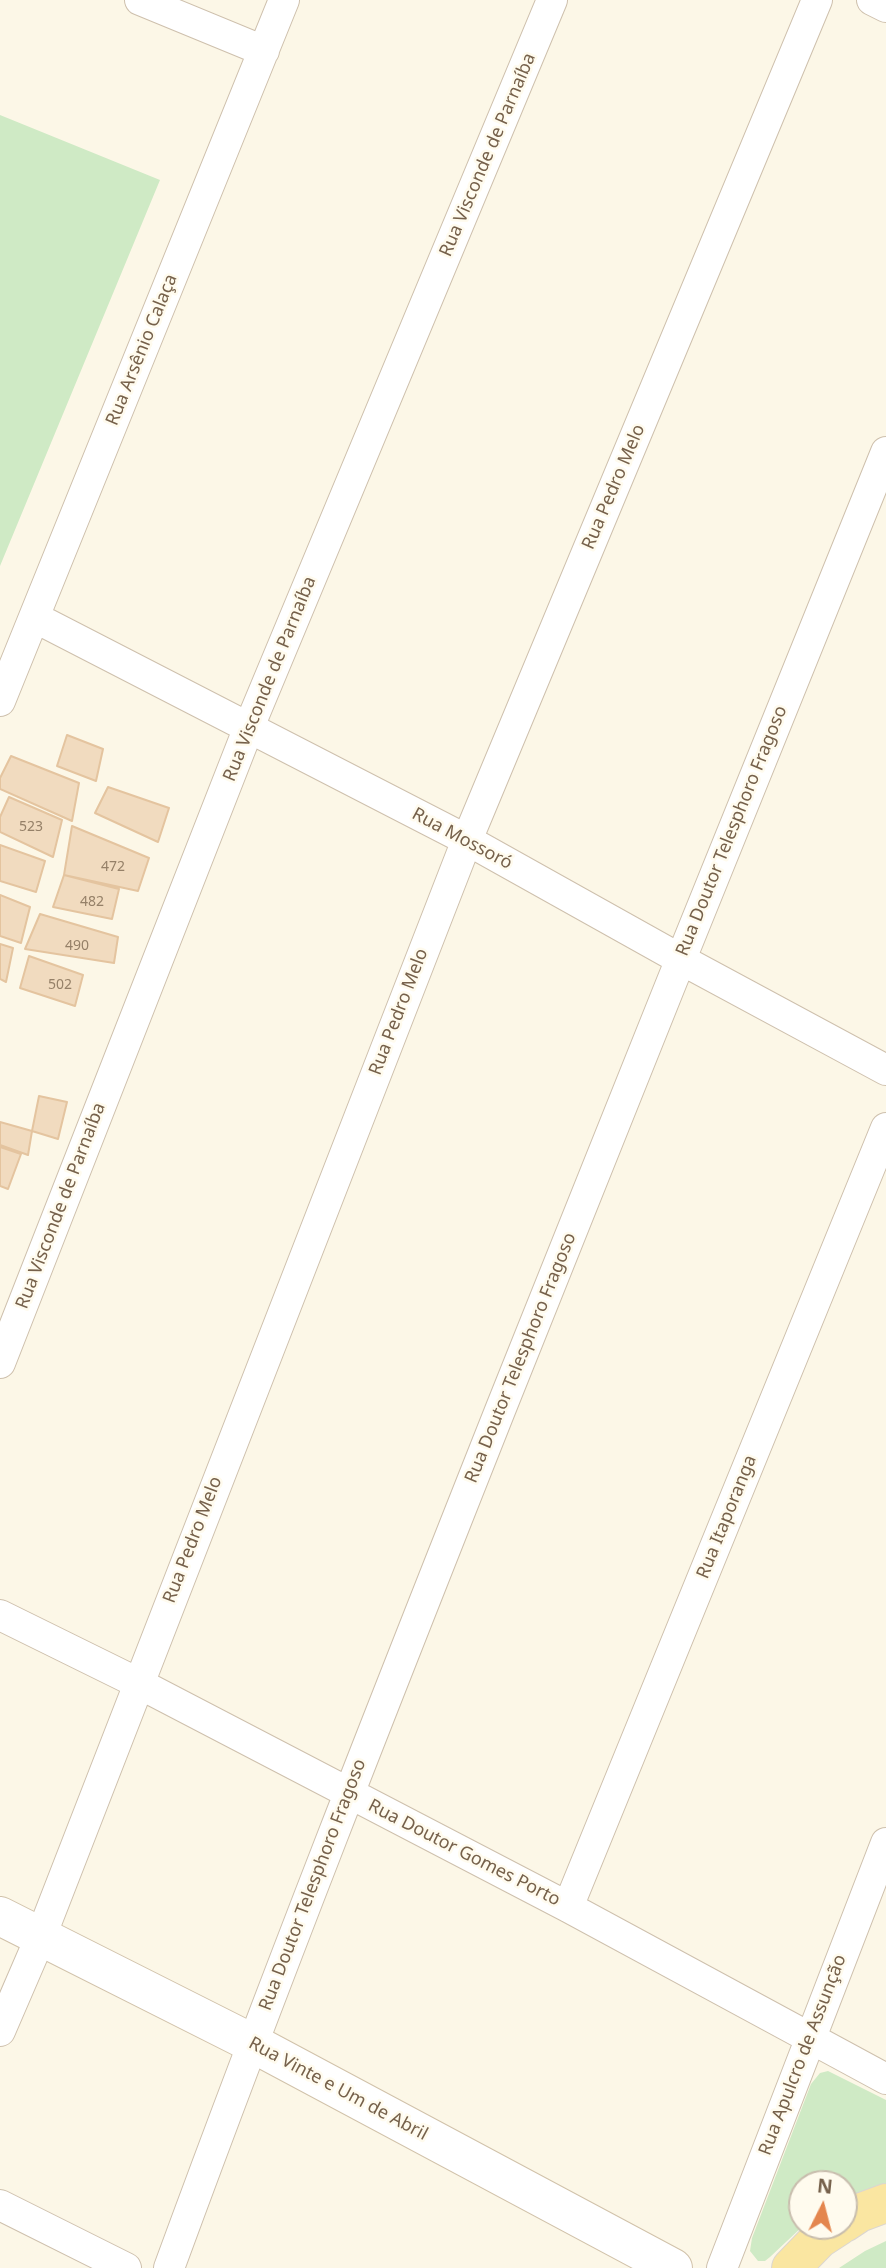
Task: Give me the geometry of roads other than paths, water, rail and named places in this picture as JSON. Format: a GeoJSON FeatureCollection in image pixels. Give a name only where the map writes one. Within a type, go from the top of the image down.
{"type":"FeatureCollection","features":[{"type":"Feature","properties":{"kind":"main road"},"geometry":{"type":"LineString","coordinates":[[858,2214],[886,2203]]}},
{"type":"Feature","properties":{"kind":"main road"},"geometry":{"type":"LineString","coordinates":[[791,2268],[818,2240]]}},
{"type":"Feature","properties":{"kind":"street"},"geometry":{"type":"LineString","coordinates":[[140,0],[264,51]]}},
{"type":"Feature","properties":{"kind":"street","name":"Rua Arsênio Calaça"},"geometry":{"type":"LineString","coordinates":[[0,701],[285,0]]}},
{"type":"Feature","properties":{"kind":"street","name":"Rua Visconde de Parnaíba"},"geometry":{"type":"LineString","coordinates":[[0,1363],[249,727],[552,0]]}},
{"type":"Feature","properties":{"kind":"street","name":"Rua Pedro Melo"},"geometry":{"type":"LineString","coordinates":[[0,2031],[41,1936],[467,840],[817,0]]}},
{"type":"Feature","properties":{"kind":"street"},"geometry":{"type":"LineString","coordinates":[[872,0],[886,7]]}},
{"type":"Feature","properties":{"kind":"street","name":"Rua Doutor Telesphoro Fragoso"},"geometry":{"type":"LineString","coordinates":[[169,2268],[348,1794],[680,959],[886,452]]}},
{"type":"Feature","properties":{"kind":"street","name":"Rua Mossoró"},"geometry":{"type":"LineString","coordinates":[[34,617],[467,840],[680,959],[886,1069]]}},
{"type":"Feature","properties":{"kind":"street","name":"Rua Itaporanga"},"geometry":{"type":"LineString","coordinates":[[568,1907],[886,1128]]}},
{"type":"Feature","properties":{"kind":"street","name":"Rua Doutor Gomes Porto"},"geometry":{"type":"LineString","coordinates":[[0,1615],[138,1683],[568,1907],[886,2079]]}},
{"type":"Feature","properties":{"kind":"street","name":"Rua Apulcro de Assunção"},"geometry":{"type":"LineString","coordinates":[[722,2268],[808,2039],[886,1843]]}},
{"type":"Feature","properties":{"kind":"street","name":"Rua Vinte e Um de Abril"},"geometry":{"type":"LineString","coordinates":[[0,1916],[252,2043],[673,2268]]}},
{"type":"Feature","properties":{"kind":"street"},"geometry":{"type":"LineString","coordinates":[[0,2205],[127,2268]]}}]}
